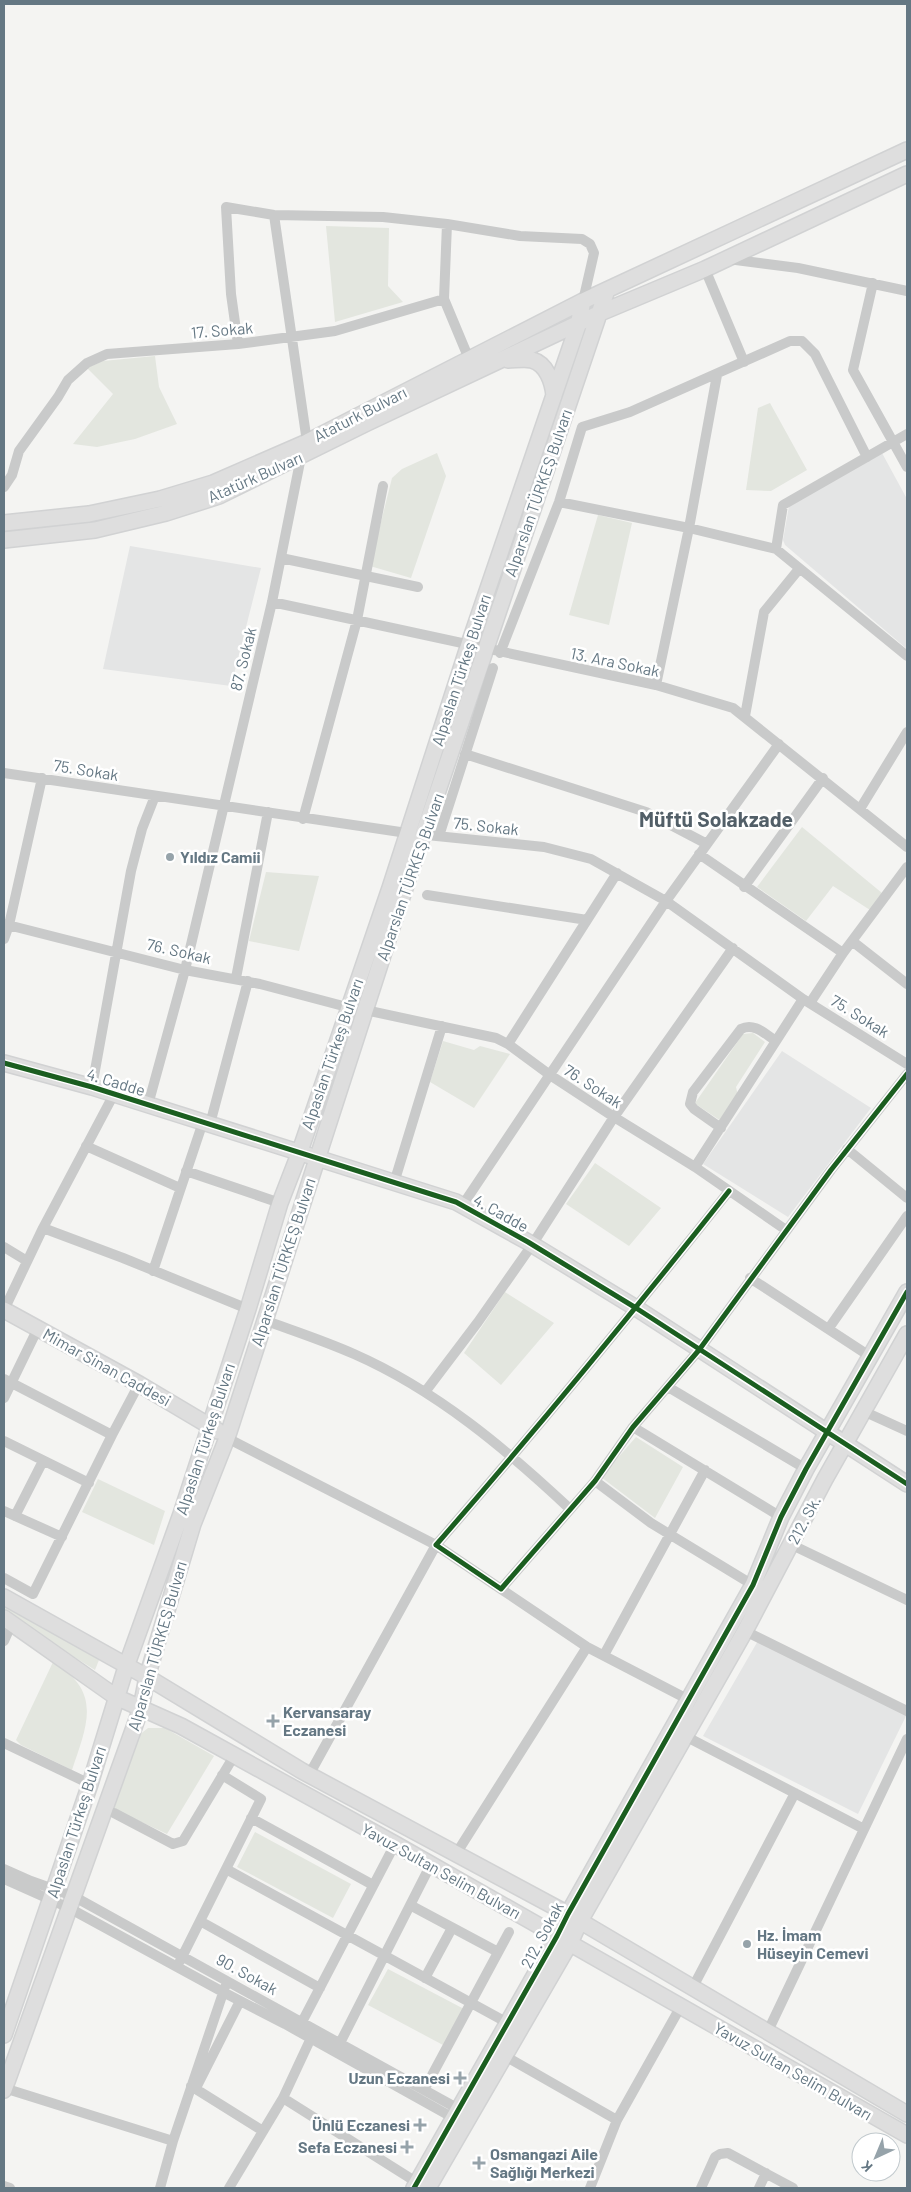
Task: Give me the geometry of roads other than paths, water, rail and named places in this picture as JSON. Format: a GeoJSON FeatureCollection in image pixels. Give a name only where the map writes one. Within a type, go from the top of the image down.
{"type":"FeatureCollection","features":[{"type":"Feature","properties":{"kind":"main road","name":"Ataturk Bulvarı"},"geometry":{"type":"LineString","coordinates":[[4,523],[89,514],[160,499],[213,483],[306,442],[583,301],[907,150]]}},
{"type":"Feature","properties":{"kind":"main road","name":"Atatürk Bulvarı"},"geometry":{"type":"LineString","coordinates":[[4,540],[95,530],[166,513],[219,496],[367,423],[504,360],[600,313],[725,259],[907,174]]}},
{"type":"Feature","properties":{"kind":"main road","name":"Alparslan TÜRKEŞ Bulvarı"},"geometry":{"type":"LineString","coordinates":[[4,2089],[141,1708],[147,1677],[193,1524],[227,1438],[365,1010],[432,835],[485,649],[607,290]]}},
{"type":"Feature","properties":{"kind":"main road","name":"Alpaslan Türkeş Bulvarı"},"geometry":{"type":"LineString","coordinates":[[4,2035],[90,1784],[126,1667],[181,1514],[248,1309],[280,1202],[299,1154],[347,1007],[390,888],[468,644],[578,325],[583,301]]}},
{"type":"Feature","properties":{"kind":"main road"},"geometry":{"type":"LineString","coordinates":[[504,360],[532,360],[541,365],[553,383],[554,396]]}},
{"type":"Feature","properties":{"kind":"main road","name":"4. Cadde"},"geometry":{"type":"LineString","coordinates":[[4,1063],[92,1087],[299,1154],[394,1182],[462,1206],[532,1245],[636,1308],[907,1484]]}},
{"type":"Feature","properties":{"kind":"main road"},"geometry":{"type":"LineString","coordinates":[[574,1918],[590,1902],[685,1736],[694,1703],[753,1585],[781,1517],[827,1431],[907,1292]]}},
{"type":"Feature","properties":{"kind":"main road","name":"Mimar Sinan Caddesi"},"geometry":{"type":"LineString","coordinates":[[4,1310],[139,1384],[227,1438]]}},
{"type":"Feature","properties":{"kind":"main road","name":"212. Sk."},"geometry":{"type":"LineString","coordinates":[[694,1703],[745,1631],[862,1411],[907,1334]]}},
{"type":"Feature","properties":{"kind":"main road","name":"Yavuz Sultan Selim Bulvarı"},"geometry":{"type":"LineString","coordinates":[[4,1597],[126,1667],[147,1677],[309,1775],[574,1918],[904,2110]]}},
{"type":"Feature","properties":{"kind":"main road","name":"Yavuz Sultan Selim Bulvarı"},"geometry":{"type":"LineString","coordinates":[[8,1621],[116,1697],[181,1726],[395,1844],[907,2135]]}},
{"type":"Feature","properties":{"kind":"main road","name":"212. Sokak"},"geometry":{"type":"LineString","coordinates":[[421,2187],[462,2117],[508,2023],[564,1940],[574,1918],[694,1703]]}},
{"type":"Feature","properties":{"kind":"main road"},"geometry":{"type":"LineString","coordinates":[[590,1902],[594,1916],[606,1937]]}},
{"type":"Feature","properties":{"kind":"main road"},"geometry":{"type":"LineString","coordinates":[[462,2117],[505,2056],[558,1964],[564,1940]]}},
{"type":"Feature","properties":{"kind":"main road"},"geometry":{"type":"LineString","coordinates":[[558,1964],[576,1955],[599,1960]]}},
{"type":"Feature","properties":{"kind":"main road"},"geometry":{"type":"LineString","coordinates":[[757,2050],[768,2031]]}},
{"type":"Feature","properties":{"kind":"main road"},"geometry":{"type":"LineString","coordinates":[[890,2126],[907,2140]]}},
{"type":"Feature","properties":{"kind":"street"},"geometry":{"type":"LineString","coordinates":[[238,344],[231,294],[226,207],[274,215],[383,216],[520,236],[582,239],[590,244],[594,252],[583,301]]}},
{"type":"Feature","properties":{"kind":"street","name":"87. Sokak"},"geometry":{"type":"LineString","coordinates":[[148,1105],[185,970],[272,602],[301,457],[306,442],[274,215]]}},
{"type":"Feature","properties":{"kind":"street"},"geometry":{"type":"LineString","coordinates":[[447,224],[444,299],[469,358]]}},
{"type":"Feature","properties":{"kind":"street"},"geometry":{"type":"LineString","coordinates":[[725,259],[798,268],[907,291]]}},
{"type":"Feature","properties":{"kind":"street"},"geometry":{"type":"LineString","coordinates":[[705,268],[744,362]]}},
{"type":"Feature","properties":{"kind":"street"},"geometry":{"type":"LineString","coordinates":[[873,283],[853,370],[907,467]]}},
{"type":"Feature","properties":{"kind":"street","name":"17. Sokak"},"geometry":{"type":"LineString","coordinates":[[4,487],[12,475],[19,451],[68,380],[86,363],[107,354],[238,344],[336,331],[444,299]]}},
{"type":"Feature","properties":{"kind":"street"},"geometry":{"type":"LineString","coordinates":[[500,653],[558,502],[582,427],[630,412],[790,341],[802,341],[815,354],[867,457]]}},
{"type":"Feature","properties":{"kind":"street"},"geometry":{"type":"LineString","coordinates":[[656,685],[689,528],[717,375]]}},
{"type":"Feature","properties":{"kind":"street"},"geometry":{"type":"LineString","coordinates":[[776,549],[784,505],[907,434]]}},
{"type":"Feature","properties":{"kind":"street"},"geometry":{"type":"LineString","coordinates":[[303,819],[357,620],[383,486]]}},
{"type":"Feature","properties":{"kind":"street"},"geometry":{"type":"LineString","coordinates":[[558,502],[689,528],[776,549],[907,656]]}},
{"type":"Feature","properties":{"kind":"street"},"geometry":{"type":"LineString","coordinates":[[281,558],[418,587]]}},
{"type":"Feature","properties":{"kind":"street"},"geometry":{"type":"LineString","coordinates":[[744,716],[764,612],[799,569]]}},
{"type":"Feature","properties":{"kind":"street","name":"13. Ara Sokak"},"geometry":{"type":"LineString","coordinates":[[272,602],[468,644],[500,653],[656,685],[733,708],[907,847]]}},
{"type":"Feature","properties":{"kind":"street"},"geometry":{"type":"LineString","coordinates":[[432,835],[465,754],[493,668]]}},
{"type":"Feature","properties":{"kind":"street"},"geometry":{"type":"LineString","coordinates":[[860,809],[907,732]]}},
{"type":"Feature","properties":{"kind":"street"},"geometry":{"type":"LineString","coordinates":[[462,1206],[666,901],[779,744]]}},
{"type":"Feature","properties":{"kind":"street"},"geometry":{"type":"LineString","coordinates":[[465,754],[646,812],[707,844]]}},
{"type":"Feature","properties":{"kind":"street","name":"75. Sokak"},"geometry":{"type":"LineString","coordinates":[[4,773],[268,812],[303,819],[407,833],[544,847],[591,859],[666,901],[807,1001],[907,1064]]}},
{"type":"Feature","properties":{"kind":"street"},"geometry":{"type":"LineString","coordinates":[[4,938],[42,778]]}},
{"type":"Feature","properties":{"kind":"street"},"geometry":{"type":"LineString","coordinates":[[744,886],[823,778]]}},
{"type":"Feature","properties":{"kind":"street"},"geometry":{"type":"LineString","coordinates":[[92,1087],[134,857],[142,829],[155,796]]}},
{"type":"Feature","properties":{"kind":"street"},"geometry":{"type":"LineString","coordinates":[[236,978],[268,812]]}},
{"type":"Feature","properties":{"kind":"street"},"geometry":{"type":"LineString","coordinates":[[699,854],[843,953]]}},
{"type":"Feature","properties":{"kind":"street"},"geometry":{"type":"LineString","coordinates":[[695,1167],[776,1041],[907,867]]}},
{"type":"Feature","properties":{"kind":"street"},"geometry":{"type":"LineString","coordinates":[[508,1044],[617,873]]}},
{"type":"Feature","properties":{"kind":"street"},"geometry":{"type":"LineString","coordinates":[[427,895],[587,920]]}},
{"type":"Feature","properties":{"kind":"street","name":"76. Sokak"},"geometry":{"type":"LineString","coordinates":[[7,924],[185,970],[236,978],[347,1007]]}},
{"type":"Feature","properties":{"kind":"street"},"geometry":{"type":"LineString","coordinates":[[852,941],[907,984]]}},
{"type":"Feature","properties":{"kind":"street"},"geometry":{"type":"LineString","coordinates":[[425,1392],[478,1322],[532,1245],[614,1117],[733,948]]}},
{"type":"Feature","properties":{"kind":"street"},"geometry":{"type":"LineString","coordinates":[[153,1270],[186,1171],[206,1123],[248,981]]}},
{"type":"Feature","properties":{"kind":"street","name":"76. Sokak"},"geometry":{"type":"LineString","coordinates":[[365,1010],[496,1038],[508,1044],[550,1075],[695,1167],[786,1230]]}},
{"type":"Feature","properties":{"kind":"street"},"geometry":{"type":"LineString","coordinates":[[394,1182],[442,1026]]}},
{"type":"Feature","properties":{"kind":"street"},"geometry":{"type":"LineString","coordinates":[[721,1128],[690,1104],[693,1092],[741,1029],[747,1026],[754,1027],[776,1041]]}},
{"type":"Feature","properties":{"kind":"street"},"geometry":{"type":"LineString","coordinates":[[501,1589],[595,1481],[633,1427],[699,1350],[750,1278],[847,1149],[907,1074]]}},
{"type":"Feature","properties":{"kind":"street"},"geometry":{"type":"LineString","coordinates":[[4,1310],[43,1228],[114,1094]]}},
{"type":"Feature","properties":{"kind":"street"},"geometry":{"type":"LineString","coordinates":[[86,1146],[180,1188]]}},
{"type":"Feature","properties":{"kind":"street"},"geometry":{"type":"LineString","coordinates":[[847,1149],[907,1198]]}},
{"type":"Feature","properties":{"kind":"street"},"geometry":{"type":"LineString","coordinates":[[186,1171],[280,1202]]}},
{"type":"Feature","properties":{"kind":"street"},"geometry":{"type":"LineString","coordinates":[[309,1775],[436,1545],[636,1308],[729,1191]]}},
{"type":"Feature","properties":{"kind":"street"},"geometry":{"type":"LineString","coordinates":[[829,1328],[907,1216]]}},
{"type":"Feature","properties":{"kind":"street"},"geometry":{"type":"LineString","coordinates":[[43,1228],[248,1309]]}},
{"type":"Feature","properties":{"kind":"street"},"geometry":{"type":"LineString","coordinates":[[4,1247],[28,1261]]}},
{"type":"Feature","properties":{"kind":"street"},"geometry":{"type":"LineString","coordinates":[[750,1278],[871,1357]]}},
{"type":"Feature","properties":{"kind":"street"},"geometry":{"type":"LineString","coordinates":[[264,1320],[355,1354],[425,1392],[513,1456],[570,1509]]}},
{"type":"Feature","properties":{"kind":"street"},"geometry":{"type":"LineString","coordinates":[[4,1398],[8,1381],[38,1328]]}},
{"type":"Feature","properties":{"kind":"street"},"geometry":{"type":"LineString","coordinates":[[8,1381],[112,1435]]}},
{"type":"Feature","properties":{"kind":"street"},"geometry":{"type":"LineString","coordinates":[[4,1578],[33,1594],[139,1384]]}},
{"type":"Feature","properties":{"kind":"street"},"geometry":{"type":"LineString","coordinates":[[668,1387],[806,1469]]}},
{"type":"Feature","properties":{"kind":"street"},"geometry":{"type":"LineString","coordinates":[[862,1411],[907,1431]]}},
{"type":"Feature","properties":{"kind":"street"},"geometry":{"type":"LineString","coordinates":[[633,1427],[781,1517]]}},
{"type":"Feature","properties":{"kind":"street"},"geometry":{"type":"LineString","coordinates":[[227,1438],[436,1545],[587,1647],[694,1703]]}},
{"type":"Feature","properties":{"kind":"street"},"geometry":{"type":"LineString","coordinates":[[4,1441],[89,1483]]}},
{"type":"Feature","properties":{"kind":"street"},"geometry":{"type":"LineString","coordinates":[[15,1516],[43,1461]]}},
{"type":"Feature","properties":{"kind":"street"},"geometry":{"type":"LineString","coordinates":[[604,1655],[705,1470]]}},
{"type":"Feature","properties":{"kind":"street"},"geometry":{"type":"LineString","coordinates":[[595,1481],[651,1523],[753,1585]]}},
{"type":"Feature","properties":{"kind":"street"},"geometry":{"type":"LineString","coordinates":[[4,1510],[62,1536]]}},
{"type":"Feature","properties":{"kind":"street"},"geometry":{"type":"LineString","coordinates":[[790,1544],[907,1600]]}},
{"type":"Feature","properties":{"kind":"street"},"geometry":{"type":"LineString","coordinates":[[4,1641],[8,1621]]}},
{"type":"Feature","properties":{"kind":"street"},"geometry":{"type":"LineString","coordinates":[[745,1631],[907,1711]]}},
{"type":"Feature","properties":{"kind":"street"},"geometry":{"type":"LineString","coordinates":[[456,1854],[587,1647]]}},
{"type":"Feature","properties":{"kind":"street"},"geometry":{"type":"LineString","coordinates":[[685,1736],[864,1830]]}},
{"type":"Feature","properties":{"kind":"street"},"geometry":{"type":"LineString","coordinates":[[768,2031],[907,1739]]}},
{"type":"Feature","properties":{"kind":"street"},"geometry":{"type":"LineString","coordinates":[[4,1743],[90,1784]]}},
{"type":"Feature","properties":{"kind":"street"},"geometry":{"type":"LineString","coordinates":[[114,1813],[173,1844],[183,1841],[234,1756]]}},
{"type":"Feature","properties":{"kind":"street"},"geometry":{"type":"LineString","coordinates":[[177,1967],[261,1799],[222,1775]]}},
{"type":"Feature","properties":{"kind":"street"},"geometry":{"type":"LineString","coordinates":[[693,1987],[795,1793]]}},
{"type":"Feature","properties":{"kind":"street"},"geometry":{"type":"LineString","coordinates":[[251,1818],[373,1885]]}},
{"type":"Feature","properties":{"kind":"street"},"geometry":{"type":"LineString","coordinates":[[302,2022],[395,1844]]}},
{"type":"Feature","properties":{"kind":"street"},"geometry":{"type":"LineString","coordinates":[[340,2043],[431,1864]]}},
{"type":"Feature","properties":{"kind":"street","name":"90. Sokak"},"geometry":{"type":"LineString","coordinates":[[4,1869],[52,1894],[183,1956],[424,2090],[462,2117]]}},
{"type":"Feature","properties":{"kind":"street"},"geometry":{"type":"LineString","coordinates":[[226,1869],[508,2023]]}},
{"type":"Feature","properties":{"kind":"street","name":"90. Sokak"},"geometry":{"type":"LineString","coordinates":[[4,1880],[52,1894]]}},
{"type":"Feature","properties":{"kind":"street","name":"90. Sokak"},"geometry":{"type":"LineString","coordinates":[[71,1902],[177,1967],[222,1992],[462,2117]]}},
{"type":"Feature","properties":{"kind":"street"},"geometry":{"type":"LineString","coordinates":[[410,1905],[498,1952]]}},
{"type":"Feature","properties":{"kind":"street"},"geometry":{"type":"LineString","coordinates":[[200,1921],[320,1988]]}},
{"type":"Feature","properties":{"kind":"street"},"geometry":{"type":"LineString","coordinates":[[425,1978],[452,1928]]}},
{"type":"Feature","properties":{"kind":"street"},"geometry":{"type":"LineString","coordinates":[[424,2090],[509,1932]]}},
{"type":"Feature","properties":{"kind":"street"},"geometry":{"type":"LineString","coordinates":[[160,2188],[173,2141],[193,2088],[227,1980]]}},
{"type":"Feature","properties":{"kind":"street"},"geometry":{"type":"LineString","coordinates":[[193,2088],[240,2001]]}},
{"type":"Feature","properties":{"kind":"street"},"geometry":{"type":"LineString","coordinates":[[590,2188],[616,2120],[681,2006]]}},
{"type":"Feature","properties":{"kind":"street"},"geometry":{"type":"LineString","coordinates":[[229,2188],[283,2098],[311,2038]]}},
{"type":"Feature","properties":{"kind":"street"},"geometry":{"type":"LineString","coordinates":[[505,2056],[616,2120]]}},
{"type":"Feature","properties":{"kind":"street"},"geometry":{"type":"LineString","coordinates":[[193,2088],[263,2131]]}},
{"type":"Feature","properties":{"kind":"street"},"geometry":{"type":"LineString","coordinates":[[4,2089],[173,2141]]}},
{"type":"Feature","properties":{"kind":"street"},"geometry":{"type":"LineString","coordinates":[[283,2098],[421,2187]]}},
{"type":"Feature","properties":{"kind":"street"},"geometry":{"type":"LineString","coordinates":[[701,2188],[715,2157],[720,2154],[728,2154],[793,2188]]}},
{"type":"Feature","properties":{"kind":"street"},"geometry":{"type":"LineString","coordinates":[[759,2188],[766,2173]]}},
{"type":"Feature","properties":{"kind":"street"},"geometry":{"type":"LineString","coordinates":[[4,2186],[10,2188]]}},
{"type":"Feature","properties":{"kind":"place","name":"Yıldız Camii"},"geometry":{"type":"Point","coordinates":[170,857]}},
{"type":"Feature","properties":{"kind":"place","name":"Kervansaray Eczanesi"},"geometry":{"type":"Point","coordinates":[273,1721]}},
{"type":"Feature","properties":{"kind":"place","name":"Hz. İmam Hüseyin Cemevi"},"geometry":{"type":"Point","coordinates":[747,1944]}},
{"type":"Feature","properties":{"kind":"place","name":"Uzun Eczanesi"},"geometry":{"type":"Point","coordinates":[460,2078]}},
{"type":"Feature","properties":{"kind":"place","name":"Ünlü Eczanesi"},"geometry":{"type":"Point","coordinates":[420,2125]}},
{"type":"Feature","properties":{"kind":"place","name":"Sefa Eczanesi"},"geometry":{"type":"Point","coordinates":[407,2147]}},
{"type":"Feature","properties":{"kind":"place","name":"Osmangazi Aile Sağlığı Merkezi"},"geometry":{"type":"Point","coordinates":[479,2163]}},
{"type":"Feature","properties":{"kind":"district","name":"Müftü Solakzade"},"geometry":{"type":"Point","coordinates":[716,820]}}]}
